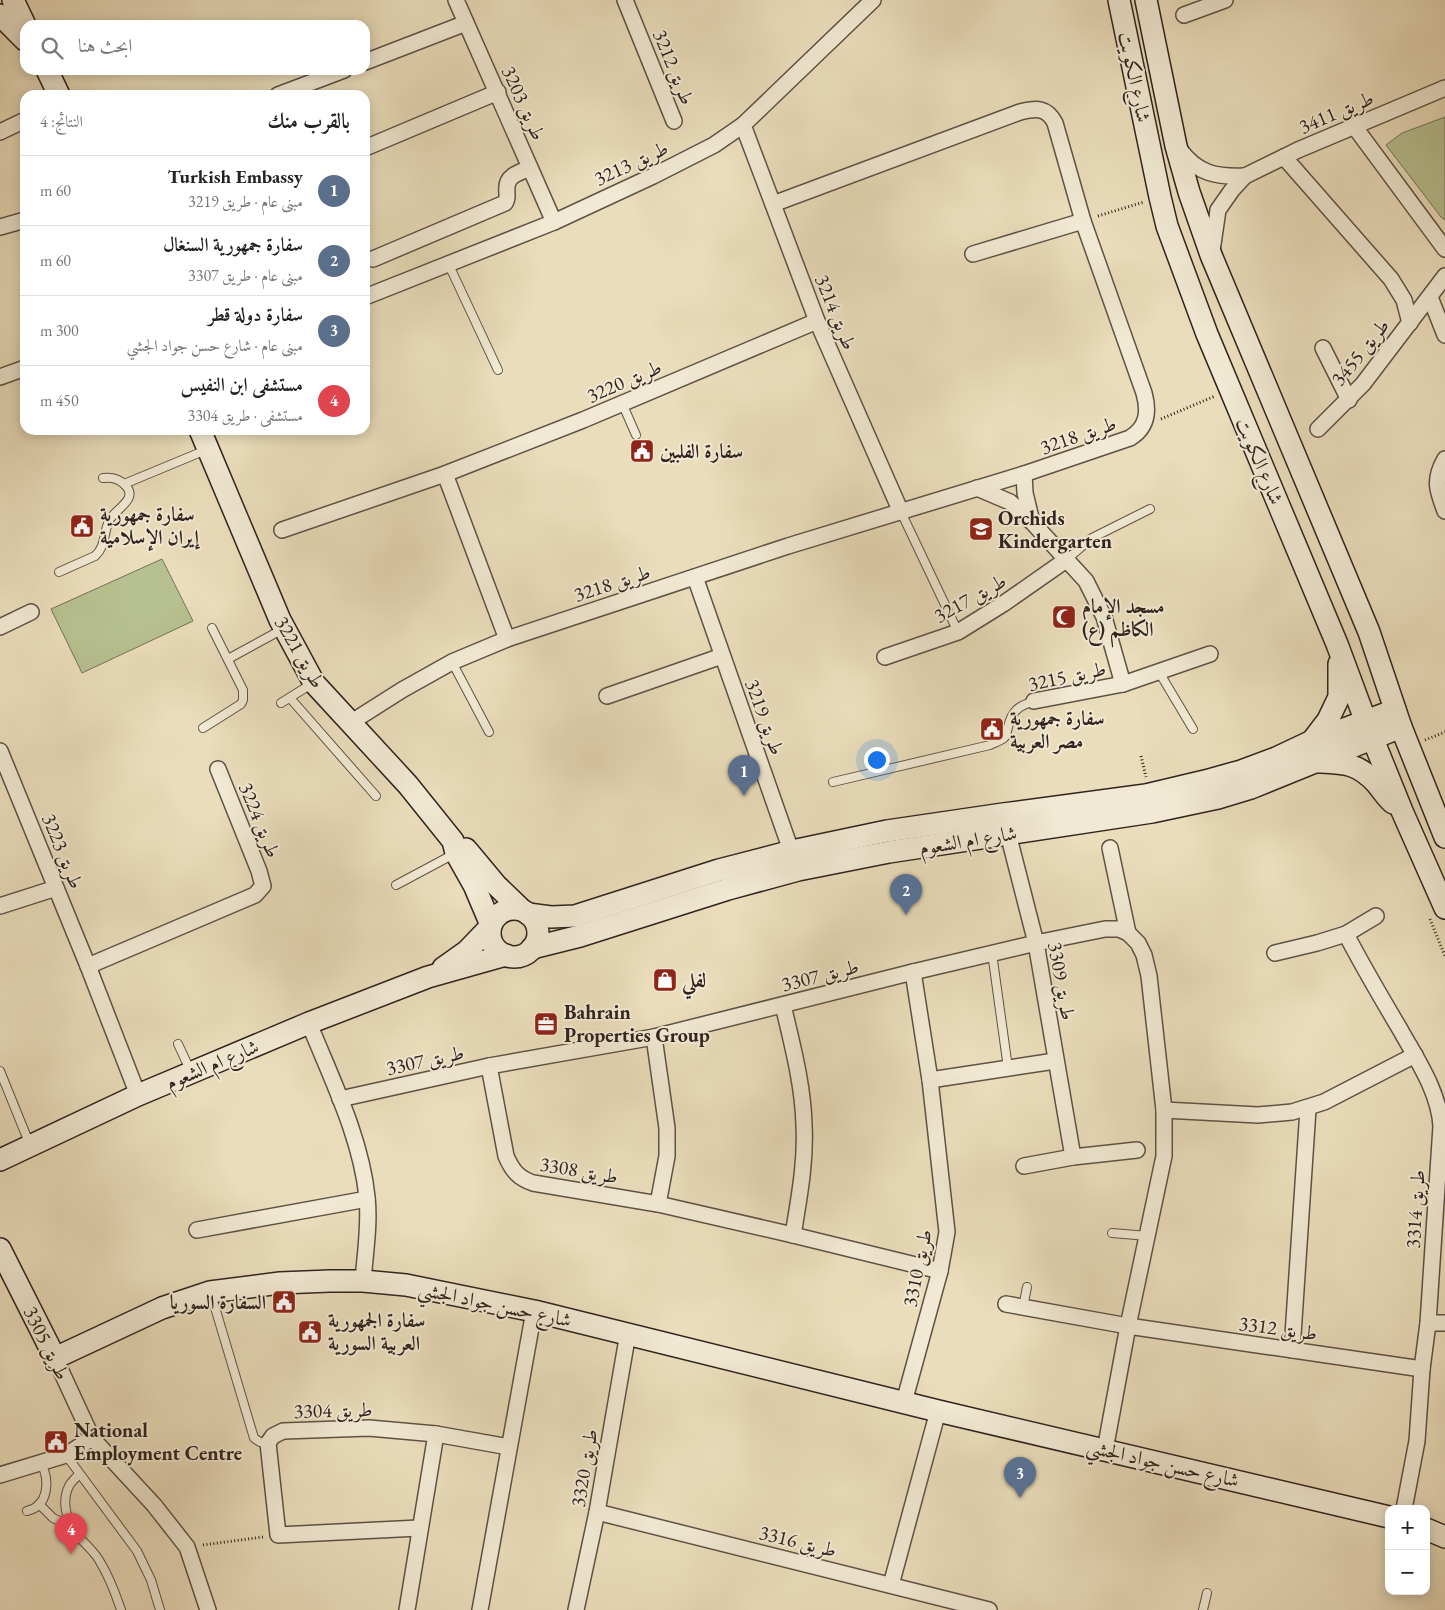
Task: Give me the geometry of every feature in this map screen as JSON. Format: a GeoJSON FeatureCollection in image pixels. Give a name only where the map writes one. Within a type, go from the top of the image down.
{"type":"FeatureCollection","features":[{"type":"Feature","properties":{"kind":"street"},"geometry":{"type":"LineString","coordinates":[[13,0],[23,20]]}},
{"type":"Feature","properties":{"kind":"street","name":"طريق 3203"},"geometry":{"type":"LineString","coordinates":[[456,0],[554,222]]}},
{"type":"Feature","properties":{"kind":"street","name":"طريق 3212"},"geometry":{"type":"LineString","coordinates":[[625,0],[674,121]]}},
{"type":"Feature","properties":{"kind":"street","name":"طريق 3213"},"geometry":{"type":"LineString","coordinates":[[370,295],[554,222],[702,151],[743,125],[873,0]]}},
{"type":"Feature","properties":{"kind":"street","name":"شارع الكويت"},"geometry":{"type":"LineString","coordinates":[[1119,0],[1160,197],[1168,226],[1203,325],[1338,644],[1369,730],[1402,811],[1445,908]]}},
{"type":"Feature","properties":{"kind":"street","name":"شارع الكويت"},"geometry":{"type":"LineString","coordinates":[[1146,0],[1176,146],[1189,192],[1211,255],[1369,632],[1398,719],[1445,837]]}},
{"type":"Feature","properties":{"kind":"street"},"geometry":{"type":"LineString","coordinates":[[1184,15],[1225,0]]}},
{"type":"Feature","properties":{"kind":"street"},"geometry":{"type":"LineString","coordinates":[[0,15],[20,35]]}},
{"type":"Feature","properties":{"kind":"street"},"geometry":{"type":"LineString","coordinates":[[370,60],[466,23]]}},
{"type":"Feature","properties":{"kind":"street"},"geometry":{"type":"LineString","coordinates":[[49,75],[57,90]]}},
{"type":"Feature","properties":{"kind":"street"},"geometry":{"type":"LineString","coordinates":[[291,90],[331,75]]}},
{"type":"Feature","properties":{"kind":"street","name":"طريق 3411"},"geometry":{"type":"LineString","coordinates":[[1211,255],[1218,210],[1244,176],[1354,126],[1445,88]]}},
{"type":"Feature","properties":{"kind":"street"},"geometry":{"type":"LineString","coordinates":[[370,146],[498,92]]}},
{"type":"Feature","properties":{"kind":"street","name":"طريق 3218"},"geometry":{"type":"LineString","coordinates":[[350,723],[402,690],[452,662],[507,639],[788,546],[1024,474],[1130,438],[1138,434],[1144,426],[1147,409],[1144,393],[1083,221],[1051,116],[1037,109],[1020,112],[773,204]]}},
{"type":"Feature","properties":{"kind":"street"},"geometry":{"type":"LineString","coordinates":[[0,132],[20,122]]}},
{"type":"Feature","properties":{"kind":"street","name":"طريق 3214"},"geometry":{"type":"LineString","coordinates":[[743,125],[817,321],[901,512]]}},
{"type":"Feature","properties":{"kind":"street"},"geometry":{"type":"LineString","coordinates":[[1354,126],[1445,249]]}},
{"type":"Feature","properties":{"kind":"street","name":"طريق 3411"},"geometry":{"type":"LineString","coordinates":[[1176,146],[1195,167],[1215,175],[1244,176]]}},
{"type":"Feature","properties":{"kind":"street"},"geometry":{"type":"LineString","coordinates":[[1284,157],[1391,279],[1404,300],[1410,323]]}},
{"type":"Feature","properties":{"kind":"street"},"geometry":{"type":"LineString","coordinates":[[373,259],[505,203],[508,199],[506,187],[509,180],[515,174],[530,168]]}},
{"type":"Feature","properties":{"kind":"street"},"geometry":{"type":"LineString","coordinates":[[0,227],[20,221]]}},
{"type":"Feature","properties":{"kind":"street"},"geometry":{"type":"LineString","coordinates":[[973,254],[1083,221]]}},
{"type":"Feature","properties":{"kind":"street","name":"طريق 3455"},"geometry":{"type":"LineString","coordinates":[[1318,429],[1363,384],[1445,276]]}},
{"type":"Feature","properties":{"kind":"street"},"geometry":{"type":"LineString","coordinates":[[1430,297],[1445,335]]}},
{"type":"Feature","properties":{"kind":"street","name":"طريق 3220"},"geometry":{"type":"LineString","coordinates":[[282,530],[445,474],[622,403],[817,321]]}},
{"type":"Feature","properties":{"kind":"street"},"geometry":{"type":"LineString","coordinates":[[1323,348],[1349,400]]}},
{"type":"Feature","properties":{"kind":"street"},"geometry":{"type":"LineString","coordinates":[[0,378],[20,370]]}},
{"type":"Feature","properties":{"kind":"street","name":"طريق 3221"},"geometry":{"type":"LineString","coordinates":[[204,439],[284,628],[314,683],[408,785],[454,847],[474,885],[491,926]]}},
{"type":"Feature","properties":{"kind":"street"},"geometry":{"type":"LineString","coordinates":[[1445,460],[1437,477],[1437,486],[1445,511]]}},
{"type":"Feature","properties":{"kind":"street"},"geometry":{"type":"LineString","coordinates":[[445,474],[507,639]]}},
{"type":"Feature","properties":{"kind":"street"},"geometry":{"type":"LineString","coordinates":[[1024,474],[1025,493],[1032,522]]}},
{"type":"Feature","properties":{"kind":"street"},"geometry":{"type":"LineString","coordinates":[[977,488],[1010,502],[1032,522],[1086,581],[1104,617],[1123,684]]}},
{"type":"Feature","properties":{"kind":"street","name":"طريق 3217"},"geometry":{"type":"LineString","coordinates":[[885,657],[958,632],[1003,604],[1066,560]]}},
{"type":"Feature","properties":{"kind":"street","name":"طريق 3219"},"geometry":{"type":"LineString","coordinates":[[695,577],[795,861]]}},
{"type":"Feature","properties":{"kind":"street"},"geometry":{"type":"LineString","coordinates":[[0,627],[32,612]]}},
{"type":"Feature","properties":{"kind":"street"},"geometry":{"type":"LineString","coordinates":[[1338,644],[1339,697],[1313,752],[1359,768],[1402,811]]}},
{"type":"Feature","properties":{"kind":"street","name":"طريق 3215"},"geometry":{"type":"LineString","coordinates":[[1034,702],[1123,684],[1210,654]]}},
{"type":"Feature","properties":{"kind":"street"},"geometry":{"type":"LineString","coordinates":[[607,696],[722,656]]}},
{"type":"Feature","properties":{"kind":"street","name":"شارع ام الشعوم"},"geometry":{"type":"LineString","coordinates":[[532,948],[580,936],[728,888],[795,861],[887,831],[1005,824],[1146,795],[1241,771],[1276,758],[1313,752],[1398,719]]}},
{"type":"Feature","properties":{"kind":"street","name":"طريق 3223"},"geometry":{"type":"LineString","coordinates":[[0,751],[88,966],[138,1095]]}},
{"type":"Feature","properties":{"kind":"street","name":"طريق 3224"},"geometry":{"type":"LineString","coordinates":[[88,966],[254,895],[263,886],[259,871],[218,769]]}},
{"type":"Feature","properties":{"kind":"street","name":"طريق 3309"},"geometry":{"type":"LineString","coordinates":[[1005,824],[1036,943],[1072,1157]]}},
{"type":"Feature","properties":{"kind":"street","name":"طريق 3221"},"geometry":{"type":"LineString","coordinates":[[454,847],[465,847],[496,886],[525,912]]}},
{"type":"Feature","properties":{"kind":"street"},"geometry":{"type":"LineString","coordinates":[[1105,1450],[1128,1326],[1164,1156],[1164,1110],[1149,976],[1141,949],[1128,933],[1110,848]]}},
{"type":"Feature","properties":{"kind":"street","name":"شارع ام الشعوم"},"geometry":{"type":"LineString","coordinates":[[525,912],[551,917],[575,916],[719,870],[795,861]]}},
{"type":"Feature","properties":{"kind":"street"},"geometry":{"type":"LineString","coordinates":[[0,906],[56,888]]}},
{"type":"Feature","properties":{"kind":"street"},"geometry":{"type":"LineString","coordinates":[[511,909],[525,912],[535,922],[538,932],[536,943],[523,955],[511,957],[494,946],[490,937],[491,926],[501,912],[511,909]]}},
{"type":"Feature","properties":{"kind":"street"},"geometry":{"type":"LineString","coordinates":[[1275,953],[1316,944],[1346,934],[1376,916]]}},
{"type":"Feature","properties":{"kind":"street","name":"شارع ام الشعوم"},"geometry":{"type":"LineString","coordinates":[[428,978],[467,951],[491,926]]}},
{"type":"Feature","properties":{"kind":"street","name":"طريق 3307"},"geometry":{"type":"LineString","coordinates":[[340,1099],[489,1066],[654,1037],[1036,943],[1105,929],[1119,929],[1128,933]]}},
{"type":"Feature","properties":{"kind":"street","name":"طريق 3314"},"geometry":{"type":"LineString","coordinates":[[1346,934],[1415,1055],[1437,1104],[1441,1126],[1428,1323],[1422,1369],[1417,1441],[1405,1505]]}},
{"type":"Feature","properties":{"kind":"street","name":"شارع ام الشعوم"},"geometry":{"type":"LineString","coordinates":[[0,1160],[138,1095],[309,1023],[428,978],[506,955]]}},
{"type":"Feature","properties":{"kind":"street","name":"طريق 3310"},"geometry":{"type":"LineString","coordinates":[[904,1402],[940,1271],[947,1232],[930,1080],[913,972]]}},
{"type":"Feature","properties":{"kind":"street"},"geometry":{"type":"LineString","coordinates":[[783,1004],[802,1094],[804,1125],[804,1164],[793,1235]]}},
{"type":"Feature","properties":{"kind":"street"},"geometry":{"type":"LineString","coordinates":[[309,1023],[354,1136],[363,1166],[367,1198],[363,1281]]}},
{"type":"Feature","properties":{"kind":"street"},"geometry":{"type":"LineString","coordinates":[[654,1037],[667,1128],[666,1156],[658,1204]]}},
{"type":"Feature","properties":{"kind":"street"},"geometry":{"type":"LineString","coordinates":[[1164,1110],[1258,1114],[1308,1109],[1415,1055]]}},
{"type":"Feature","properties":{"kind":"street"},"geometry":{"type":"LineString","coordinates":[[930,1080],[1055,1061]]}},
{"type":"Feature","properties":{"kind":"street","name":"طريق 3308"},"geometry":{"type":"LineString","coordinates":[[489,1066],[506,1156],[516,1174],[523,1180],[658,1204],[940,1271]]}},
{"type":"Feature","properties":{"kind":"street"},"geometry":{"type":"LineString","coordinates":[[1292,1350],[1308,1109]]}},
{"type":"Feature","properties":{"kind":"street"},"geometry":{"type":"LineString","coordinates":[[1024,1166],[1072,1157],[1137,1150]]}},
{"type":"Feature","properties":{"kind":"street"},"geometry":{"type":"LineString","coordinates":[[197,1230],[367,1198]]}},
{"type":"Feature","properties":{"kind":"street","name":"طريق 3305"},"geometry":{"type":"LineString","coordinates":[[0,1249],[55,1358],[92,1438]]}},
{"type":"Feature","properties":{"kind":"street","name":"شارع حسن جواد الجشي"},"geometry":{"type":"LineString","coordinates":[[55,1358],[162,1308],[210,1292],[280,1283],[363,1281],[406,1285],[534,1311],[628,1333],[938,1411],[1385,1516]]}},
{"type":"Feature","properties":{"kind":"street","name":"طريق 3312"},"geometry":{"type":"LineString","coordinates":[[1006,1304],[1128,1326],[1422,1369]]}},
{"type":"Feature","properties":{"kind":"street"},"geometry":{"type":"LineString","coordinates":[[480,1610],[534,1311]]}},
{"type":"Feature","properties":{"kind":"street"},"geometry":{"type":"LineString","coordinates":[[1428,1323],[1445,1323]]}},
{"type":"Feature","properties":{"kind":"street","name":"طريق 3320"},"geometry":{"type":"LineString","coordinates":[[576,1610],[597,1512],[628,1333]]}},
{"type":"Feature","properties":{"kind":"street"},"geometry":{"type":"LineString","coordinates":[[891,1585],[938,1411]]}},
{"type":"Feature","properties":{"kind":"street","name":"طريق 3304"},"geometry":{"type":"LineString","coordinates":[[268,1443],[273,1436],[283,1431],[370,1428],[436,1434],[509,1448]]}},
{"type":"Feature","properties":{"kind":"street"},"geometry":{"type":"LineString","coordinates":[[407,1610],[436,1434]]}},
{"type":"Feature","properties":{"kind":"street"},"geometry":{"type":"LineString","coordinates":[[0,1475],[66,1456],[92,1438],[154,1505],[187,1547],[208,1610]]}},
{"type":"Feature","properties":{"kind":"street"},"geometry":{"type":"LineString","coordinates":[[268,1443],[278,1535],[419,1528]]}},
{"type":"Feature","properties":{"kind":"street","name":"طريق 3316"},"geometry":{"type":"LineString","coordinates":[[597,1512],[989,1610]]}},
{"type":"Feature","properties":{"kind":"street"},"geometry":{"type":"LineString","coordinates":[[1430,1531],[1445,1537]]}},
{"type":"Feature","properties":{"kind":"lane"},"geometry":{"type":"LineString","coordinates":[[448,263],[498,370]]}},
{"type":"Feature","properties":{"kind":"lane"},"geometry":{"type":"LineString","coordinates":[[622,403],[636,435]]}},
{"type":"Feature","properties":{"kind":"lane"},"geometry":{"type":"LineString","coordinates":[[124,484],[204,439]]}},
{"type":"Feature","properties":{"kind":"lane"},"geometry":{"type":"LineString","coordinates":[[59,572],[95,556],[99,552],[105,540],[106,527],[110,517],[128,500],[129,492],[124,484],[114,478],[102,478]]}},
{"type":"Feature","properties":{"kind":"lane"},"geometry":{"type":"LineString","coordinates":[[1066,560],[1092,538],[1150,510]]}},
{"type":"Feature","properties":{"kind":"lane"},"geometry":{"type":"LineString","coordinates":[[901,512],[958,632]]}},
{"type":"Feature","properties":{"kind":"lane"},"geometry":{"type":"LineString","coordinates":[[203,728],[241,704],[243,700],[243,690],[212,628]]}},
{"type":"Feature","properties":{"kind":"lane"},"geometry":{"type":"LineString","coordinates":[[228,659],[284,628]]}},
{"type":"Feature","properties":{"kind":"lane"},"geometry":{"type":"LineString","coordinates":[[452,662],[489,732]]}},
{"type":"Feature","properties":{"kind":"lane"},"geometry":{"type":"LineString","coordinates":[[1158,672],[1193,729]]}},
{"type":"Feature","properties":{"kind":"lane"},"geometry":{"type":"LineString","coordinates":[[281,703],[314,683]]}},
{"type":"Feature","properties":{"kind":"lane"},"geometry":{"type":"LineString","coordinates":[[290,698],[376,796]]}},
{"type":"Feature","properties":{"kind":"lane","name":"طريق 3215"},"geometry":{"type":"LineString","coordinates":[[833,782],[990,745],[1004,737],[1010,717],[1019,706],[1034,702]]}},
{"type":"Feature","properties":{"kind":"lane"},"geometry":{"type":"LineString","coordinates":[[396,885],[454,847]]}},
{"type":"Feature","properties":{"kind":"lane"},"geometry":{"type":"LineString","coordinates":[[992,954],[1008,1068]]}},
{"type":"Feature","properties":{"kind":"lane"},"geometry":{"type":"LineString","coordinates":[[178,1044],[191,1073]]}},
{"type":"Feature","properties":{"kind":"lane"},"geometry":{"type":"LineString","coordinates":[[0,1071],[30,1146]]}},
{"type":"Feature","properties":{"kind":"lane"},"geometry":{"type":"LineString","coordinates":[[1112,1233],[1148,1236]]}},
{"type":"Feature","properties":{"kind":"lane"},"geometry":{"type":"LineString","coordinates":[[1023,1307],[1027,1287]]}},
{"type":"Feature","properties":{"kind":"lane"},"geometry":{"type":"LineString","coordinates":[[210,1292],[254,1438],[260,1442],[268,1443]]}},
{"type":"Feature","properties":{"kind":"lane"},"geometry":{"type":"LineString","coordinates":[[66,1456],[137,1551],[151,1580],[160,1610]]}},
{"type":"Feature","properties":{"kind":"lane"},"geometry":{"type":"LineString","coordinates":[[26,1511],[39,1504],[47,1488],[47,1480],[41,1464]]}},
{"type":"Feature","properties":{"kind":"lane"},"geometry":{"type":"LineString","coordinates":[[79,1474],[69,1487],[66,1496],[67,1517],[71,1526],[98,1558],[114,1590],[120,1610]]}},
{"type":"Feature","properties":{"kind":"lane"},"geometry":{"type":"LineString","coordinates":[[39,1504],[53,1518],[71,1526]]}},
{"type":"Feature","properties":{"kind":"lane"},"geometry":{"type":"LineString","coordinates":[[1202,1610],[1207,1593]]}},
{"type":"Feature","properties":{"kind":"path"},"geometry":{"type":"LineString","coordinates":[[1083,221],[1160,197]]}},
{"type":"Feature","properties":{"kind":"path"},"geometry":{"type":"LineString","coordinates":[[1144,426],[1230,390]]}},
{"type":"Feature","properties":{"kind":"path"},"geometry":{"type":"LineString","coordinates":[[187,1547],[278,1535]]}},
{"type":"Feature","properties":{"kind":"green space"},"geometry":{"type":"Polygon","coordinates":[[[1445,117],[1445,220],[1386,145],[1402,133],[1445,117]]]}},
{"type":"Feature","properties":{"kind":"green space"},"geometry":{"type":"Polygon","coordinates":[[[162,559],[193,621],[82,673],[51,609],[162,559]]]}},
{"type":"Feature","properties":{"kind":"place","name":"سفارة الفلبين"},"geometry":{"type":"Point","coordinates":[642,451]}},
{"type":"Feature","properties":{"kind":"place","name":"سفارة جمهورية إيران الإسلامية"},"geometry":{"type":"Point","coordinates":[82,526]}},
{"type":"Feature","properties":{"kind":"place","name":"Orchids Kindergarten"},"geometry":{"type":"Point","coordinates":[981,529]}},
{"type":"Feature","properties":{"kind":"place","name":"مسجد الإمام الكاظم (ع)"},"geometry":{"type":"Point","coordinates":[1064,617]}},
{"type":"Feature","properties":{"kind":"place","name":"سفارة جمهورية مصر العربية"},"geometry":{"type":"Point","coordinates":[992,729]}},
{"type":"Feature","properties":{"kind":"place","name":"Turkish Embassy"},"geometry":{"type":"Point","coordinates":[744,796]}},
{"type":"Feature","properties":{"kind":"place","name":"سفارة جمهورية السنغال"},"geometry":{"type":"Point","coordinates":[906,915]}},
{"type":"Feature","properties":{"kind":"place","name":"لفلي"},"geometry":{"type":"Point","coordinates":[665,980]}},
{"type":"Feature","properties":{"kind":"place","name":"Bahrain Properties Group"},"geometry":{"type":"Point","coordinates":[546,1024]}},
{"type":"Feature","properties":{"kind":"place","name":"السفارة السوريا"},"geometry":{"type":"Point","coordinates":[284,1302]}},
{"type":"Feature","properties":{"kind":"place","name":"سفارة الجمهورية العربية السورية"},"geometry":{"type":"Point","coordinates":[310,1332]}},
{"type":"Feature","properties":{"kind":"place","name":"National Employment Centre"},"geometry":{"type":"Point","coordinates":[56,1442]}},
{"type":"Feature","properties":{"kind":"place","name":"سفارة دولة قطر"},"geometry":{"type":"Point","coordinates":[1020,1498]}},
{"type":"Feature","properties":{"kind":"place","name":"مستشفى ابن النفيس"},"geometry":{"type":"Point","coordinates":[71,1554]}}]}
